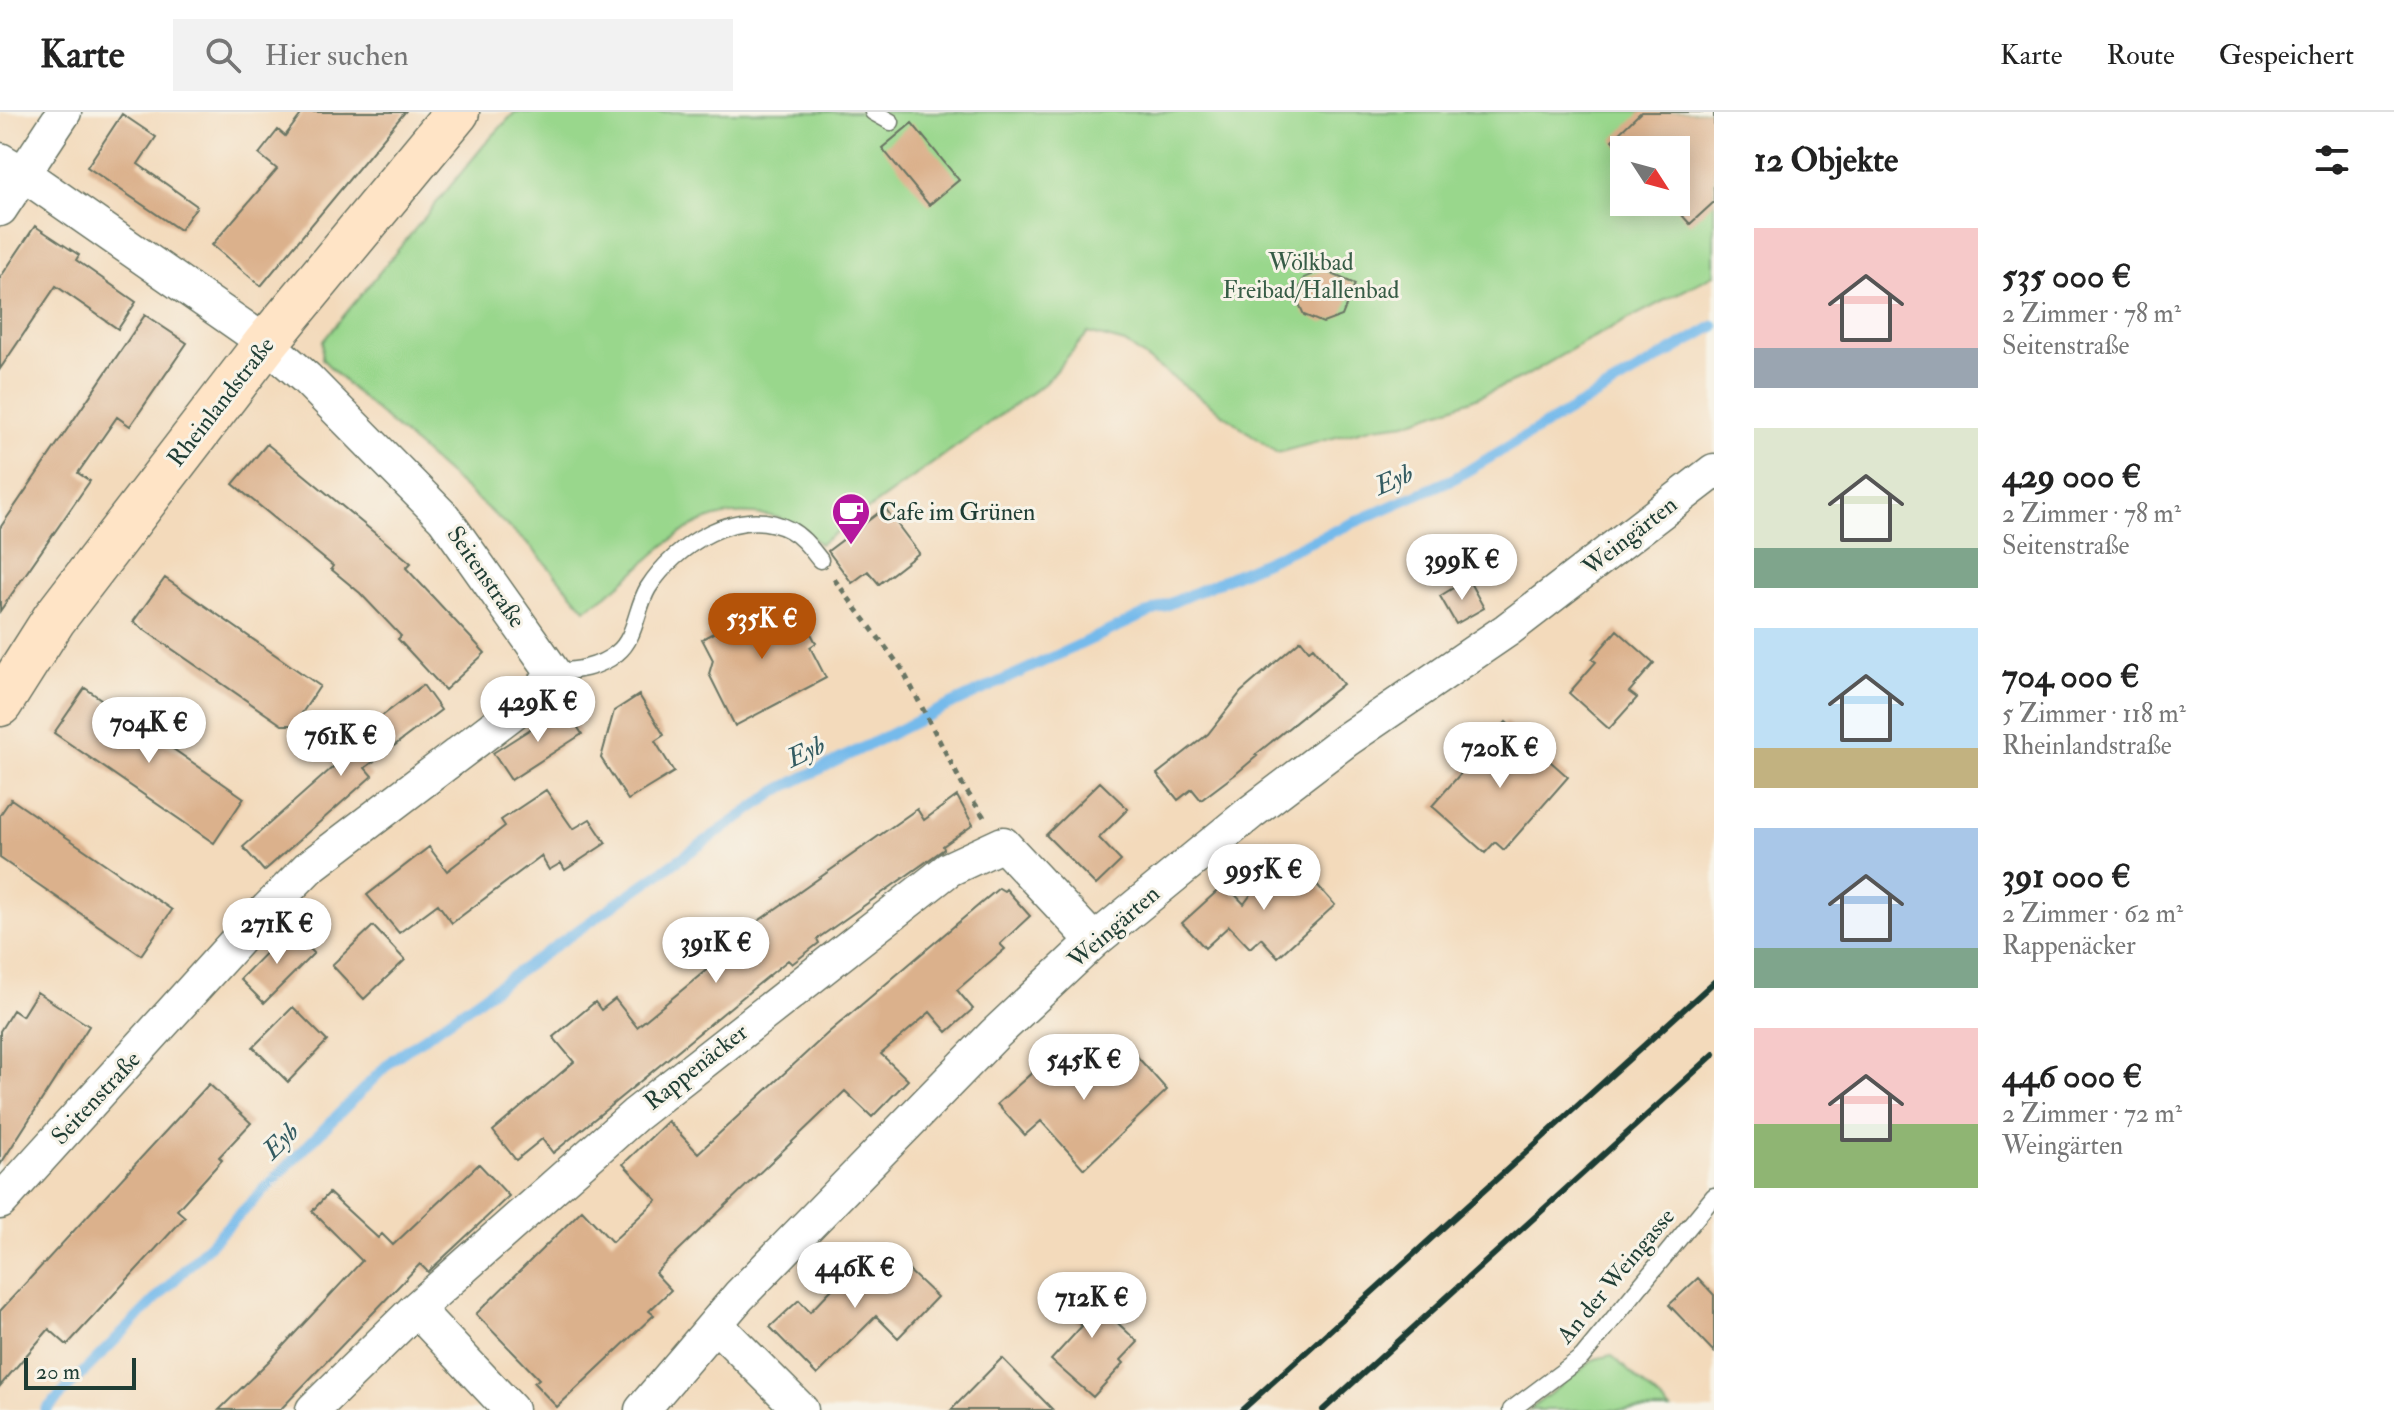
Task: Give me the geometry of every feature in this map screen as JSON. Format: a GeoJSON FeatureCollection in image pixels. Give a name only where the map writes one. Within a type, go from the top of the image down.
{"type":"FeatureCollection","features":[{"type":"Feature","properties":{"kind":"main road","name":"Rheinlandstraße"},"geometry":{"type":"LineString","coordinates":[[0,704],[54,619],[266,343],[457,112]]}},
{"type":"Feature","properties":{"kind":"street"},"geometry":{"type":"LineString","coordinates":[[0,209],[11,167],[64,112]]}},
{"type":"Feature","properties":{"kind":"street","name":"Seitenstraße"},"geometry":{"type":"LineString","coordinates":[[0,1202],[245,932],[308,868],[540,692],[553,672],[444,518],[306,378],[266,343],[11,167]]}},
{"type":"Feature","properties":{"kind":"street","name":"Weingärten"},"geometry":{"type":"LineString","coordinates":[[642,1410],[715,1324],[995,1034],[1094,941],[1250,813],[1346,740],[1507,630],[1714,471]]}},
{"type":"Feature","properties":{"kind":"street","name":"Rappenäcker"},"geometry":{"type":"LineString","coordinates":[[313,1410],[416,1309],[635,1115],[949,869],[1003,844],[1094,941]]}},
{"type":"Feature","properties":{"kind":"street"},"geometry":{"type":"LineString","coordinates":[[416,1309],[511,1410]]}},
{"type":"Feature","properties":{"kind":"street"},"geometry":{"type":"LineString","coordinates":[[715,1324],[801,1410]]}},
{"type":"Feature","properties":{"kind":"lane"},"geometry":{"type":"LineString","coordinates":[[873,112],[891,122]]}},
{"type":"Feature","properties":{"kind":"lane"},"geometry":{"type":"LineString","coordinates":[[553,672],[575,671],[597,664],[618,652],[632,632],[647,589],[664,567],[686,548],[724,527],[750,521],[781,527],[805,541],[820,560]]}},
{"type":"Feature","properties":{"kind":"lane","name":"An der Weingasse"},"geometry":{"type":"LineString","coordinates":[[1511,1410],[1582,1357],[1714,1196]]}},
{"type":"Feature","properties":{"kind":"path"},"geometry":{"type":"LineString","coordinates":[[820,560],[902,669],[963,786]]}},
{"type":"Feature","properties":{"kind":"green space","name":"Wölkbad Freibad/Hallenbad"},"geometry":{"type":"Polygon","coordinates":[[[515,112],[1714,112],[1714,275],[1524,377],[1406,423],[1374,427],[1277,453],[1125,343],[1088,333],[1045,383],[820,544],[797,527],[767,515],[727,515],[703,521],[682,532],[606,596],[585,609],[532,548],[322,359],[323,341],[484,145],[515,112]]]}},
{"type":"Feature","properties":{"kind":"green space"},"geometry":{"type":"Polygon","coordinates":[[[1611,1355],[1671,1410],[1529,1410],[1595,1359],[1611,1355]]]}},
{"type":"Feature","properties":{"kind":"building"},"geometry":{"type":"Polygon","coordinates":[[[303,112],[405,112],[261,286],[212,245],[277,169],[259,154],[278,130],[285,136],[303,112]]]}},
{"type":"Feature","properties":{"kind":"building"},"geometry":{"type":"Polygon","coordinates":[[[1641,112],[1714,112],[1714,202],[1690,224],[1683,216],[1690,216],[1690,136],[1616,136],[1641,112]]]}},
{"type":"Feature","properties":{"kind":"building"},"geometry":{"type":"Polygon","coordinates":[[[122,114],[156,137],[138,164],[197,206],[180,230],[87,167],[122,114]]]}},
{"type":"Feature","properties":{"kind":"building"},"geometry":{"type":"Polygon","coordinates":[[[912,123],[959,180],[929,205],[882,148],[912,123]]]}},
{"type":"Feature","properties":{"kind":"building"},"geometry":{"type":"Polygon","coordinates":[[[35,226],[79,255],[76,260],[136,302],[118,329],[56,286],[0,369],[0,278],[35,226]]]}},
{"type":"Feature","properties":{"kind":"building"},"geometry":{"type":"Polygon","coordinates":[[[1323,270],[1355,284],[1342,316],[1323,323],[1304,315],[1296,297],[1304,278],[1323,270]]]}},
{"type":"Feature","properties":{"kind":"building"},"geometry":{"type":"Polygon","coordinates":[[[145,315],[187,343],[130,426],[117,417],[78,473],[90,481],[0,611],[0,528],[145,315]]]}},
{"type":"Feature","properties":{"kind":"building"},"geometry":{"type":"Polygon","coordinates":[[[267,444],[411,563],[406,568],[485,653],[445,690],[398,639],[401,636],[360,593],[331,569],[333,566],[233,484],[267,444]]]}},
{"type":"Feature","properties":{"kind":"building"},"geometry":{"type":"Polygon","coordinates":[[[885,508],[919,553],[879,584],[868,571],[852,583],[828,551],[885,508]]]}},
{"type":"Feature","properties":{"kind":"building"},"geometry":{"type":"Polygon","coordinates":[[[165,578],[320,686],[294,725],[282,725],[133,622],[165,578]]]}},
{"type":"Feature","properties":{"kind":"building"},"geometry":{"type":"Polygon","coordinates":[[[1468,579],[1484,608],[1456,624],[1440,596],[1468,579]]]}},
{"type":"Feature","properties":{"kind":"building"},"geometry":{"type":"Polygon","coordinates":[[[779,598],[789,618],[805,622],[816,643],[810,647],[826,678],[735,726],[709,674],[713,660],[702,639],[779,598]]]}},
{"type":"Feature","properties":{"kind":"building"},"geometry":{"type":"Polygon","coordinates":[[[1617,630],[1654,663],[1629,692],[1637,698],[1609,729],[1569,693],[1596,662],[1592,659],[1617,630]]]}},
{"type":"Feature","properties":{"kind":"building"},"geometry":{"type":"Polygon","coordinates":[[[1301,640],[1309,650],[1313,647],[1343,684],[1201,800],[1192,789],[1178,800],[1157,774],[1208,734],[1241,692],[1301,640]]]}},
{"type":"Feature","properties":{"kind":"building"},"geometry":{"type":"Polygon","coordinates":[[[423,685],[441,710],[365,768],[372,776],[264,871],[243,847],[350,752],[356,758],[345,744],[423,685]]]}},
{"type":"Feature","properties":{"kind":"building"},"geometry":{"type":"Polygon","coordinates":[[[85,688],[244,798],[214,843],[54,733],[85,688]]]}},
{"type":"Feature","properties":{"kind":"building"},"geometry":{"type":"Polygon","coordinates":[[[639,695],[664,735],[655,741],[674,772],[628,800],[601,758],[614,711],[639,695]]]}},
{"type":"Feature","properties":{"kind":"building"},"geometry":{"type":"Polygon","coordinates":[[[565,707],[582,734],[511,780],[493,753],[565,707]]]}},
{"type":"Feature","properties":{"kind":"building"},"geometry":{"type":"Polygon","coordinates":[[[1506,722],[1568,777],[1504,850],[1495,842],[1485,853],[1432,806],[1506,722]]]}},
{"type":"Feature","properties":{"kind":"building"},"geometry":{"type":"Polygon","coordinates":[[[1100,782],[1128,809],[1099,838],[1121,861],[1096,885],[1046,835],[1100,782]]]}},
{"type":"Feature","properties":{"kind":"building"},"geometry":{"type":"Polygon","coordinates":[[[546,790],[573,829],[590,819],[606,843],[565,870],[561,863],[549,870],[541,856],[452,923],[438,904],[399,933],[367,895],[429,847],[447,871],[505,826],[501,820],[546,790]]]}},
{"type":"Feature","properties":{"kind":"building"},"geometry":{"type":"Polygon","coordinates":[[[957,796],[973,825],[817,939],[819,943],[792,964],[788,960],[553,1153],[542,1139],[516,1160],[493,1131],[574,1062],[553,1037],[595,1002],[601,1010],[615,999],[637,1027],[760,926],[757,922],[917,809],[924,820],[957,796]]]}},
{"type":"Feature","properties":{"kind":"building"},"geometry":{"type":"Polygon","coordinates":[[[11,799],[172,910],[141,955],[0,858],[0,815],[11,799]]]}},
{"type":"Feature","properties":{"kind":"building"},"geometry":{"type":"Polygon","coordinates":[[[1298,863],[1335,905],[1278,957],[1261,938],[1250,948],[1229,926],[1205,948],[1182,923],[1225,884],[1244,904],[1265,875],[1286,874],[1298,863]]]}},
{"type":"Feature","properties":{"kind":"building"},"geometry":{"type":"Polygon","coordinates":[[[999,888],[1006,889],[1030,916],[1000,944],[1005,949],[957,990],[973,1009],[947,1032],[930,1012],[881,1054],[908,1080],[872,1117],[845,1091],[655,1273],[671,1290],[649,1311],[654,1315],[557,1407],[534,1383],[539,1379],[476,1314],[582,1210],[612,1242],[657,1200],[623,1164],[668,1121],[698,1153],[828,1033],[999,888]]]}},
{"type":"Feature","properties":{"kind":"building"},"geometry":{"type":"Polygon","coordinates":[[[373,926],[405,960],[364,999],[332,965],[373,926]]]}},
{"type":"Feature","properties":{"kind":"building"},"geometry":{"type":"Polygon","coordinates":[[[290,928],[314,953],[264,1003],[240,979],[290,928]]]}},
{"type":"Feature","properties":{"kind":"building"},"geometry":{"type":"Polygon","coordinates":[[[37,992],[89,1026],[0,1165],[0,1031],[13,1010],[22,1016],[37,992]]]}},
{"type":"Feature","properties":{"kind":"building"},"geometry":{"type":"Polygon","coordinates":[[[293,1007],[327,1041],[288,1082],[253,1047],[293,1007]]]}},
{"type":"Feature","properties":{"kind":"building"},"geometry":{"type":"Polygon","coordinates":[[[1126,1044],[1167,1090],[1084,1169],[1041,1121],[1025,1135],[997,1104],[1054,1053],[1080,1082],[1126,1044]]]}},
{"type":"Feature","properties":{"kind":"building"},"geometry":{"type":"Polygon","coordinates":[[[209,1084],[251,1123],[177,1210],[185,1217],[67,1345],[49,1329],[0,1386],[0,1311],[209,1084]]]}},
{"type":"Feature","properties":{"kind":"building"},"geometry":{"type":"Polygon","coordinates":[[[479,1164],[509,1196],[428,1272],[420,1264],[280,1410],[219,1410],[362,1261],[312,1211],[329,1193],[378,1238],[382,1234],[393,1245],[479,1164]]]}},
{"type":"Feature","properties":{"kind":"building"},"geometry":{"type":"Polygon","coordinates":[[[885,1248],[937,1297],[898,1338],[876,1316],[817,1375],[770,1327],[799,1300],[810,1312],[853,1267],[868,1266],[885,1248]]]}},
{"type":"Feature","properties":{"kind":"building"},"geometry":{"type":"Polygon","coordinates":[[[1083,1278],[1112,1307],[1106,1312],[1138,1342],[1121,1360],[1124,1363],[1093,1397],[1051,1360],[1082,1326],[1058,1305],[1083,1278]]]}},
{"type":"Feature","properties":{"kind":"building"},"geometry":{"type":"Polygon","coordinates":[[[1698,1278],[1714,1295],[1714,1352],[1669,1305],[1698,1278]]]}},
{"type":"Feature","properties":{"kind":"building"},"geometry":{"type":"Polygon","coordinates":[[[1002,1358],[1053,1410],[951,1410],[1002,1358]]]}},
{"type":"Feature","properties":{"kind":"waterway","name":"Eyb"},"geometry":{"type":"LineString","coordinates":[[46,1410],[392,1060],[780,789],[939,710],[1137,618],[1455,478],[1714,326]]}},
{"type":"Feature","properties":{"kind":"railway"},"geometry":{"type":"LineString","coordinates":[[1242,1410],[1714,982]]}},
{"type":"Feature","properties":{"kind":"railway"},"geometry":{"type":"LineString","coordinates":[[1323,1410],[1714,1054]]}},
{"type":"Feature","properties":{"kind":"place","name":"Cafe im Grünen"},"geometry":{"type":"Point","coordinates":[851,546]}}]}
